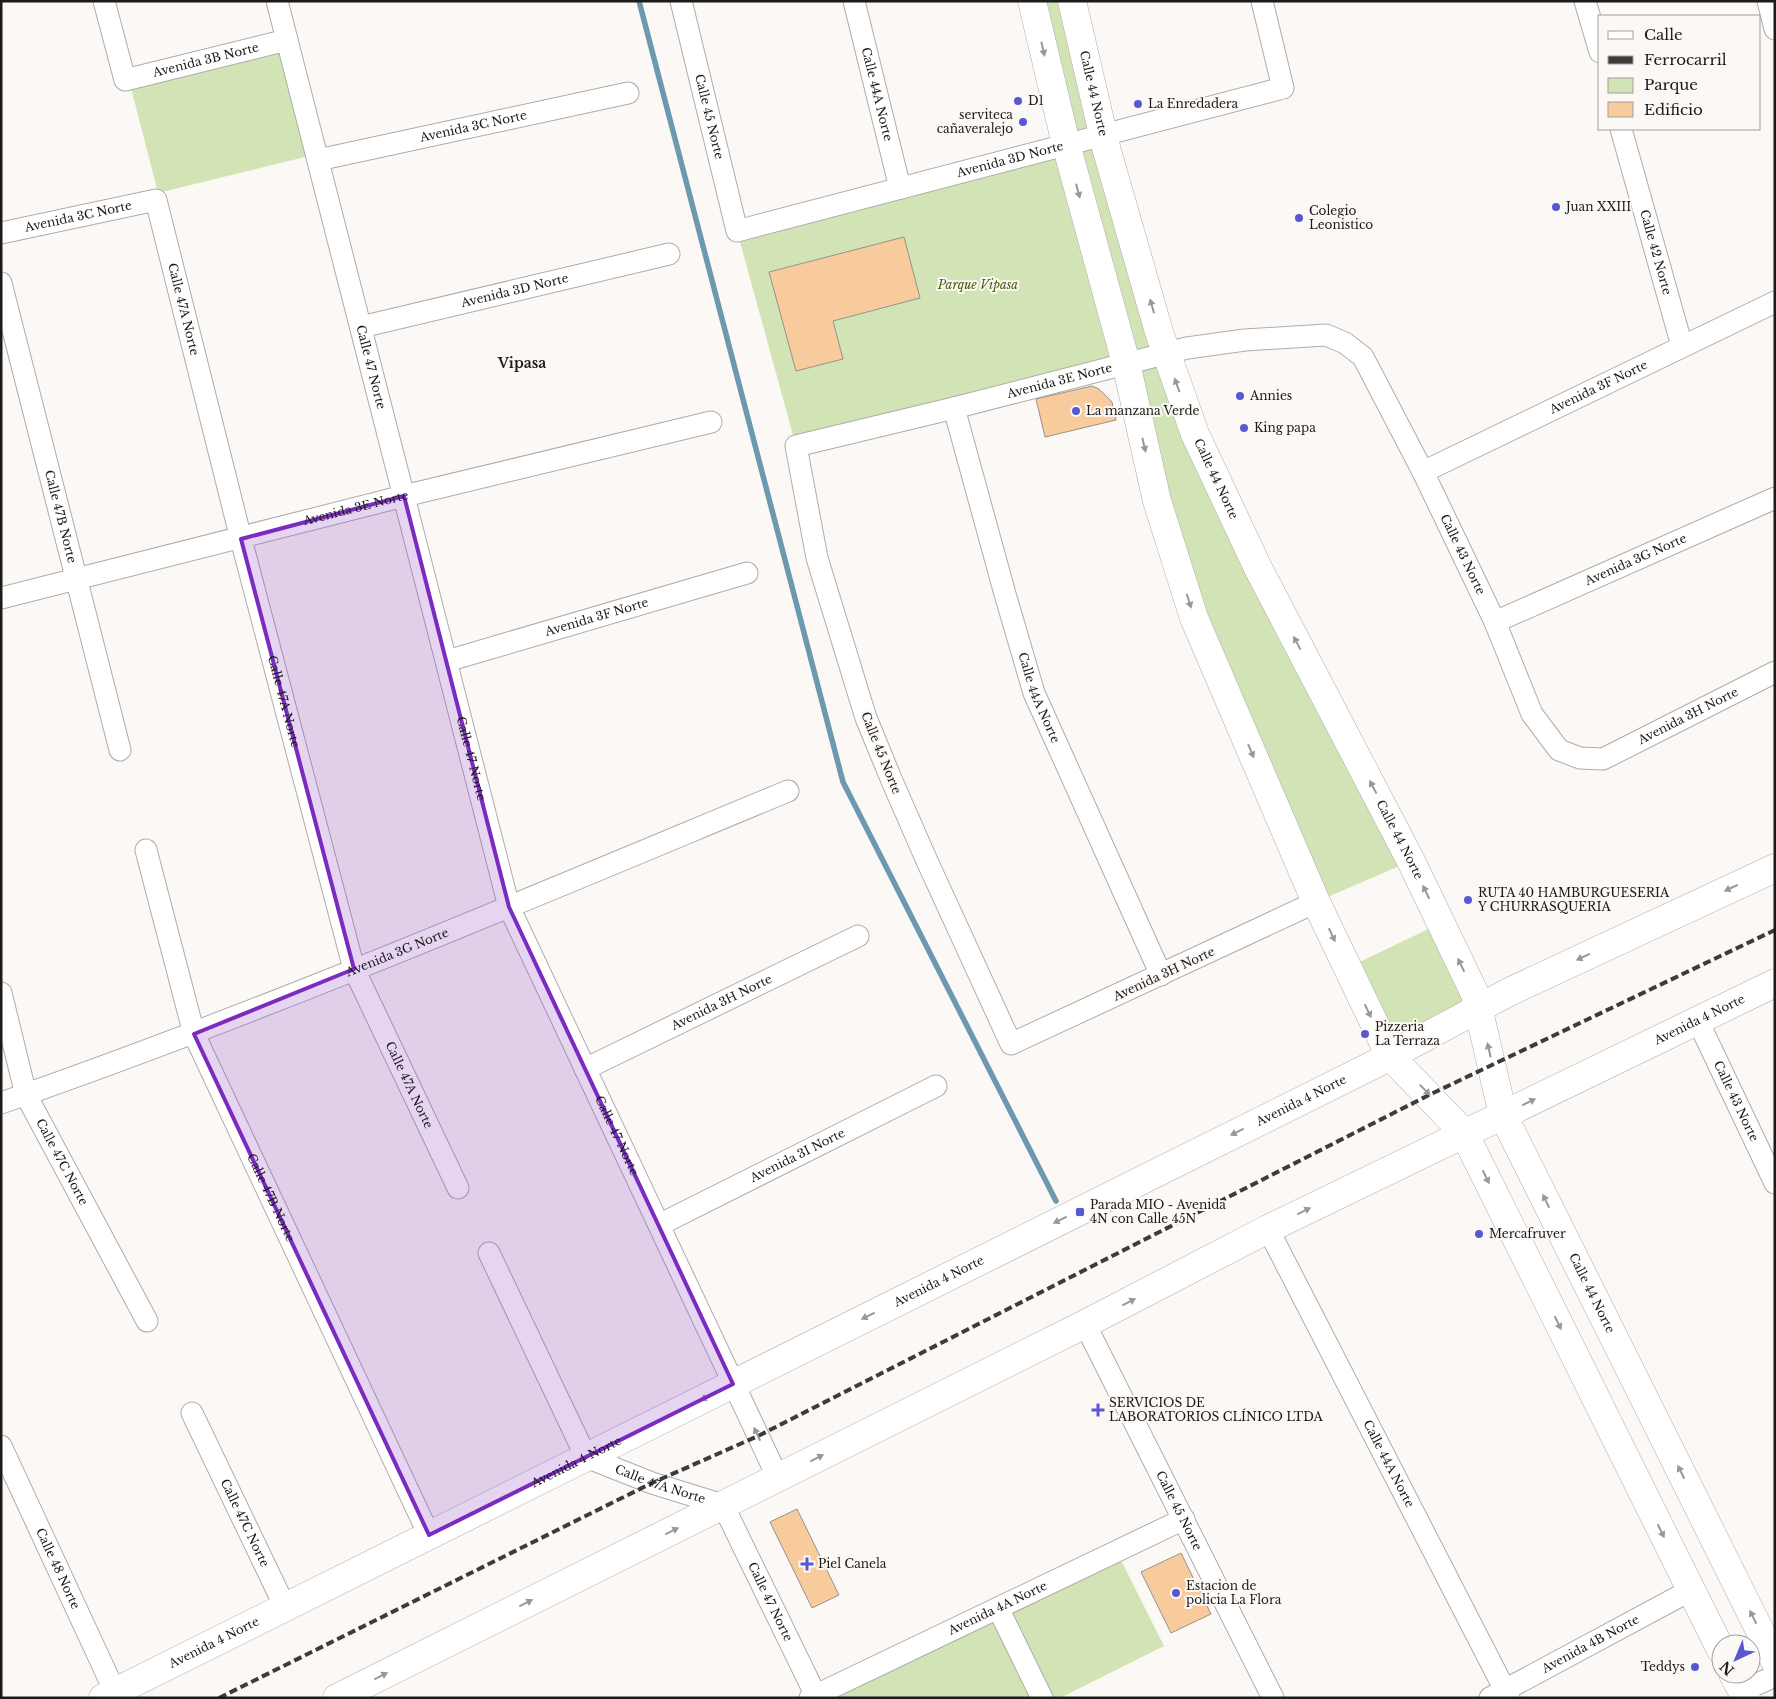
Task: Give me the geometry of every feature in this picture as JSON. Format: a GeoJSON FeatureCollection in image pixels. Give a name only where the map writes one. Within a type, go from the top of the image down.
{"type":"FeatureCollection","features":[{"type":"Feature","properties":{"kind":"main road"},"geometry":{"type":"LineString","coordinates":[[1032,1],[1066,144],[1126,363],[1157,501],[1194,618],[1316,902],[1390,1056],[1464,1133],[1713,1634]]}},
{"type":"Feature","properties":{"kind":"main road","name":"Calle 44 Norte"},"geometry":{"type":"LineString","coordinates":[[1072,1],[1103,135],[1166,353],[1195,434],[1258,568],[1411,861],[1476,994],[1503,1115],[1775,1661]]}},
{"type":"Feature","properties":{"kind":"main road","name":"Avenida 4 Norte"},"geometry":{"type":"LineString","coordinates":[[109,1695],[1390,1056],[1479,1007],[1775,868]]}},
{"type":"Feature","properties":{"kind":"main road","name":"Avenida 4 Norte"},"geometry":{"type":"LineString","coordinates":[[337,1698],[1085,1324],[1268,1229],[1697,1019],[1775,983]]}},
{"type":"Feature","properties":{"kind":"street","name":"Avenida 3B Norte"},"geometry":{"type":"LineString","coordinates":[[104,1],[125,80],[287,40]]}},
{"type":"Feature","properties":{"kind":"street","name":"Calle 45 Norte"},"geometry":{"type":"LineString","coordinates":[[681,1],[737,231]]}},
{"type":"Feature","properties":{"kind":"street","name":"Calle 44A Norte"},"geometry":{"type":"LineString","coordinates":[[854,1],[900,188]]}},
{"type":"Feature","properties":{"kind":"street","name":"Avenida 3D Norte"},"geometry":{"type":"LineString","coordinates":[[737,231],[1283,88],[1262,1]]}},
{"type":"Feature","properties":{"kind":"street"},"geometry":{"type":"LineString","coordinates":[[1585,1],[1598,45]]}},
{"type":"Feature","properties":{"kind":"street"},"geometry":{"type":"LineString","coordinates":[[1768,1],[1775,29]]}},
{"type":"Feature","properties":{"kind":"street","name":"Calle 47 Norte"},"geometry":{"type":"LineString","coordinates":[[278,2],[509,907],[778,1478]]}},
{"type":"Feature","properties":{"kind":"street","name":"Avenida 3C Norte"},"geometry":{"type":"LineString","coordinates":[[318,160],[628,93]]}},
{"type":"Feature","properties":{"kind":"street","name":"Calle 42 Norte"},"geometry":{"type":"LineString","coordinates":[[1621,130],[1682,346]]}},
{"type":"Feature","properties":{"kind":"street","name":"Avenida 3C Norte"},"geometry":{"type":"LineString","coordinates":[[1,233],[156,200]]}},
{"type":"Feature","properties":{"kind":"street","name":"Calle 47A Norte"},"geometry":{"type":"LineString","coordinates":[[156,200],[241,539],[354,969],[458,1188]]}},
{"type":"Feature","properties":{"kind":"street","name":"Avenida 3D Norte"},"geometry":{"type":"LineString","coordinates":[[361,328],[669,254]]}},
{"type":"Feature","properties":{"kind":"street","name":"Calle 47B Norte"},"geometry":{"type":"LineString","coordinates":[[1,283],[120,750]]}},
{"type":"Feature","properties":{"kind":"street","name":"Avenida 3F Norte"},"geometry":{"type":"LineString","coordinates":[[1423,472],[1775,302]]}},
{"type":"Feature","properties":{"kind":"street","name":"Avenida 3E Norte"},"geometry":{"type":"LineString","coordinates":[[796,446],[954,408],[1187,348],[1245,340],[1326,335]]}},
{"type":"Feature","properties":{"kind":"street","name":"Calle 43 Norte"},"geometry":{"type":"LineString","coordinates":[[1326,335],[1345,343],[1363,357],[1423,472],[1495,622],[1532,714],[1560,750],[1580,758],[1603,759]]}},
{"type":"Feature","properties":{"kind":"street","name":"Calle 44A Norte"},"geometry":{"type":"LineString","coordinates":[[954,408],[1034,693],[1161,975]]}},
{"type":"Feature","properties":{"kind":"street","name":"Avenida 3E Norte"},"geometry":{"type":"LineString","coordinates":[[1,598],[241,539],[404,496],[711,422]]}},
{"type":"Feature","properties":{"kind":"street","name":"Calle 45 Norte"},"geometry":{"type":"LineString","coordinates":[[796,446],[817,558],[866,718],[927,861],[1012,1044]]}},
{"type":"Feature","properties":{"kind":"street","name":"Avenida 3G Norte"},"geometry":{"type":"LineString","coordinates":[[1495,622],[1775,498]]}},
{"type":"Feature","properties":{"kind":"street","name":"Avenida 3F Norte"},"geometry":{"type":"LineString","coordinates":[[447,662],[747,573]]}},
{"type":"Feature","properties":{"kind":"street","name":"Avenida 3H Norte"},"geometry":{"type":"LineString","coordinates":[[1603,759],[1775,672]]}},
{"type":"Feature","properties":{"kind":"street","name":"Avenida 3G Norte"},"geometry":{"type":"LineString","coordinates":[[1,1103],[194,1034],[509,907],[788,791]]}},
{"type":"Feature","properties":{"kind":"street","name":"Calle 47B Norte"},"geometry":{"type":"LineString","coordinates":[[146,850],[194,1034],[429,1536]]}},
{"type":"Feature","properties":{"kind":"street","name":"Avenida 3H Norte"},"geometry":{"type":"LineString","coordinates":[[1012,1044],[1316,902]]}},
{"type":"Feature","properties":{"kind":"street","name":"Avenida 3H Norte"},"geometry":{"type":"LineString","coordinates":[[585,1068],[858,936]]}},
{"type":"Feature","properties":{"kind":"street","name":"Calle 47C Norte"},"geometry":{"type":"LineString","coordinates":[[1,993],[26,1095],[147,1321]]}},
{"type":"Feature","properties":{"kind":"street","name":"Calle 43 Norte"},"geometry":{"type":"LineString","coordinates":[[1697,1019],[1775,1183]]}},
{"type":"Feature","properties":{"kind":"street","name":"Avenida 3I Norte"},"geometry":{"type":"LineString","coordinates":[[659,1225],[936,1086]]}},
{"type":"Feature","properties":{"kind":"street","name":"Calle 44A Norte"},"geometry":{"type":"LineString","coordinates":[[1268,1229],[1502,1695]]}},
{"type":"Feature","properties":{"kind":"street"},"geometry":{"type":"LineString","coordinates":[[489,1253],[586,1457]]}},
{"type":"Feature","properties":{"kind":"street","name":"Calle 45 Norte"},"geometry":{"type":"LineString","coordinates":[[1085,1324],[1273,1698]]}},
{"type":"Feature","properties":{"kind":"street","name":"Calle 47C Norte"},"geometry":{"type":"LineString","coordinates":[[192,1413],[284,1607]]}},
{"type":"Feature","properties":{"kind":"street","name":"Calle 48 Norte"},"geometry":{"type":"LineString","coordinates":[[1,1446],[109,1695]]}},
{"type":"Feature","properties":{"kind":"street","name":"Calle 47A Norte"},"geometry":{"type":"LineString","coordinates":[[586,1457],[652,1483],[723,1505]]}},
{"type":"Feature","properties":{"kind":"street","name":"Calle 47 Norte"},"geometry":{"type":"LineString","coordinates":[[723,1505],[814,1697]]}},
{"type":"Feature","properties":{"kind":"street","name":"Avenida 4A Norte"},"geometry":{"type":"LineString","coordinates":[[814,1697],[1184,1519]]}},
{"type":"Feature","properties":{"kind":"street","name":"Avenida 4B Norte"},"geometry":{"type":"LineString","coordinates":[[1502,1695],[1691,1590]]}},
{"type":"Feature","properties":{"kind":"street"},"geometry":{"type":"LineString","coordinates":[[998,1608],[1042,1698]]}},
{"type":"Feature","properties":{"kind":"street"},"geometry":{"type":"LineString","coordinates":[[1740,1688],[1775,1676]]}},
{"type":"Feature","properties":{"kind":"highlighted area"},"geometry":{"type":"Polygon","coordinates":[[[404,496],[509,907],[733,1384],[429,1535],[194,1034],[354,969],[241,539],[404,496]]]}},
{"type":"Feature","properties":{"kind":"green space","name":"Parque Vipasa"},"geometry":{"type":"Polygon","coordinates":[[[1032,1],[1072,1],[1159,332],[1411,861],[1316,902],[1194,618],[1126,364],[796,446],[737,231],[1065,144],[1032,1]]]}},
{"type":"Feature","properties":{"kind":"green space"},"geometry":{"type":"Polygon","coordinates":[[[284,44],[313,155],[158,193],[130,84],[284,44]]]}},
{"type":"Feature","properties":{"kind":"green space"},"geometry":{"type":"Polygon","coordinates":[[[1441,923],[1475,994],[1390,1056],[1347,968],[1441,923]]]}},
{"type":"Feature","properties":{"kind":"green space"},"geometry":{"type":"Polygon","coordinates":[[[1119,1556],[1164,1646],[1060,1698],[830,1698],[1119,1556]]]}},
{"type":"Feature","properties":{"kind":"building"},"geometry":{"type":"Polygon","coordinates":[[[904,237],[920,298],[833,321],[843,359],[796,371],[769,272],[904,237]]]}},
{"type":"Feature","properties":{"kind":"building","name":"La manzana Verde"},"geometry":{"type":"Polygon","coordinates":[[[1092,386],[1099,389],[1112,402],[1116,420],[1045,437],[1036,399],[1092,386]]]}},
{"type":"Feature","properties":{"kind":"building","name":"Piel Canela"},"geometry":{"type":"Polygon","coordinates":[[[797,1509],[839,1595],[812,1608],[770,1522],[797,1509]]]}},
{"type":"Feature","properties":{"kind":"building","name":"Estacion de policia La Flora"},"geometry":{"type":"Polygon","coordinates":[[[1181,1553],[1211,1614],[1171,1633],[1141,1572],[1181,1553]]]}},
{"type":"Feature","properties":{"kind":"waterway"},"geometry":{"type":"LineString","coordinates":[[639,1],[843,782],[1056,1201]]}},
{"type":"Feature","properties":{"kind":"railway"},"geometry":{"type":"LineString","coordinates":[[219,1698],[652,1483],[758,1436],[1429,1095],[1775,930]]}},
{"type":"Feature","properties":{"kind":"place","name":"D1"},"geometry":{"type":"Point","coordinates":[1018,101]}},
{"type":"Feature","properties":{"kind":"place","name":"La Enredadera"},"geometry":{"type":"Point","coordinates":[1138,104]}},
{"type":"Feature","properties":{"kind":"place","name":"serviteca cañaveralejo"},"geometry":{"type":"Point","coordinates":[1023,122]}},
{"type":"Feature","properties":{"kind":"place","name":"Juan XXIII"},"geometry":{"type":"Point","coordinates":[1556,207]}},
{"type":"Feature","properties":{"kind":"place","name":"Colegio Leonistico"},"geometry":{"type":"Point","coordinates":[1299,218]}},
{"type":"Feature","properties":{"kind":"place","name":"Annies"},"geometry":{"type":"Point","coordinates":[1240,396]}},
{"type":"Feature","properties":{"kind":"place","name":"La manzana Verde"},"geometry":{"type":"Point","coordinates":[1076,411]}},
{"type":"Feature","properties":{"kind":"place","name":"King papa"},"geometry":{"type":"Point","coordinates":[1244,428]}},
{"type":"Feature","properties":{"kind":"place","name":"RUTA 40 HAMBURGUESERIA Y CHURRASQUERIA"},"geometry":{"type":"Point","coordinates":[1468,900]}},
{"type":"Feature","properties":{"kind":"place","name":"Pizzeria La Terraza"},"geometry":{"type":"Point","coordinates":[1365,1034]}},
{"type":"Feature","properties":{"kind":"place","name":"Parada MIO - Avenida 4N con Calle 45N"},"geometry":{"type":"Point","coordinates":[1080,1212]}},
{"type":"Feature","properties":{"kind":"place","name":"Mercafruver"},"geometry":{"type":"Point","coordinates":[1479,1234]}},
{"type":"Feature","properties":{"kind":"place","name":"SERVICIOS DE LABORATORIOS CLÍNICO LTDA"},"geometry":{"type":"Point","coordinates":[1098,1410]}},
{"type":"Feature","properties":{"kind":"place","name":"Piel Canela"},"geometry":{"type":"Point","coordinates":[807,1564]}},
{"type":"Feature","properties":{"kind":"place","name":"Estacion de policia La Flora"},"geometry":{"type":"Point","coordinates":[1176,1593]}},
{"type":"Feature","properties":{"kind":"place","name":"Teddys"},"geometry":{"type":"Point","coordinates":[1695,1667]}},
{"type":"Feature","properties":{"kind":"district","name":"Vipasa"},"geometry":{"type":"Point","coordinates":[522,363]}}]}
